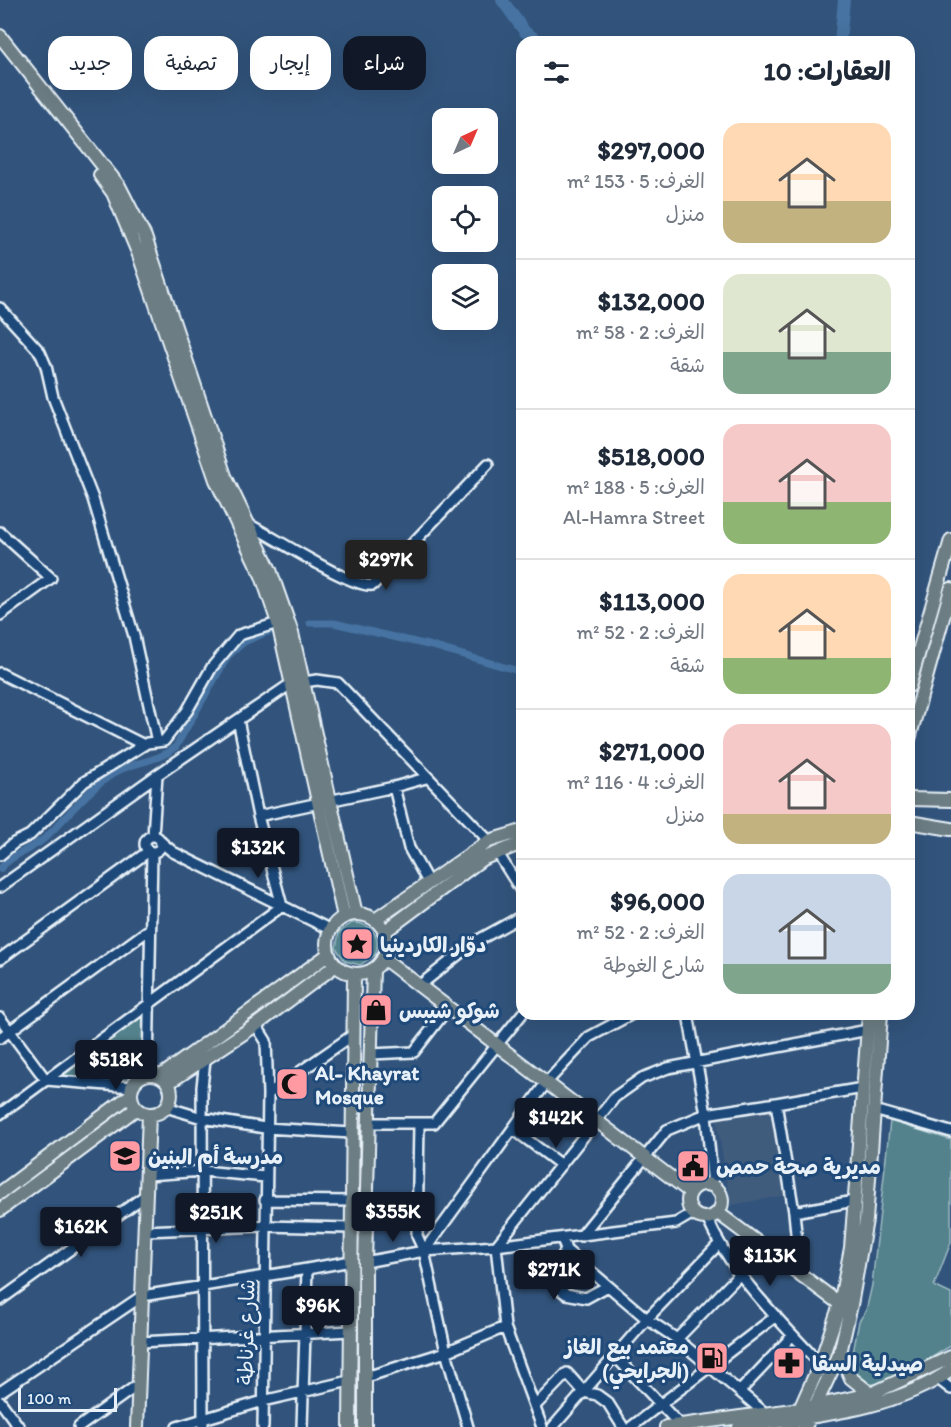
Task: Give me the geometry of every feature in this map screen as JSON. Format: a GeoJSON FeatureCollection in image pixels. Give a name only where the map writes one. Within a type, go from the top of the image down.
{"type":"FeatureCollection","features":[{"type":"Feature","properties":{"kind":"main road"},"geometry":{"type":"LineString","coordinates":[[0,36],[118,186],[145,237],[225,476],[270,570],[286,615],[298,683],[350,916]]}},
{"type":"Feature","properties":{"kind":"main road"},"geometry":{"type":"LineString","coordinates":[[0,50],[113,193],[139,255],[216,480],[258,567],[298,683]]}},
{"type":"Feature","properties":{"kind":"main road"},"geometry":{"type":"LineString","coordinates":[[915,665],[951,540]]}},
{"type":"Feature","properties":{"kind":"main road"},"geometry":{"type":"LineString","coordinates":[[915,718],[951,589]]}},
{"type":"Feature","properties":{"kind":"main road"},"geometry":{"type":"LineString","coordinates":[[915,799],[951,800]]}},
{"type":"Feature","properties":{"kind":"main road"},"geometry":{"type":"LineString","coordinates":[[915,823],[951,829]]}},
{"type":"Feature","properties":{"kind":"main road"},"geometry":{"type":"LineString","coordinates":[[915,829],[928,825]]}},
{"type":"Feature","properties":{"kind":"main road"},"geometry":{"type":"LineString","coordinates":[[375,920],[489,841],[516,833]]}},
{"type":"Feature","properties":{"kind":"main road"},"geometry":{"type":"LineString","coordinates":[[384,932],[482,859],[516,845]]}},
{"type":"Feature","properties":{"kind":"main road"},"geometry":{"type":"LineString","coordinates":[[350,916],[375,920],[384,932],[387,945],[383,958],[373,969],[354,974],[332,959],[328,938],[331,930],[350,916]]}},
{"type":"Feature","properties":{"kind":"main road"},"geometry":{"type":"LineString","coordinates":[[383,958],[690,1192]]}},
{"type":"Feature","properties":{"kind":"main road"},"geometry":{"type":"LineString","coordinates":[[0,1193],[131,1091],[138,1078],[159,1078],[205,1060],[256,1025],[332,959]]}},
{"type":"Feature","properties":{"kind":"main road"},"geometry":{"type":"LineString","coordinates":[[159,1078],[332,959]]}},
{"type":"Feature","properties":{"kind":"main road"},"geometry":{"type":"LineString","coordinates":[[365,1427],[365,1262],[373,969]]}},
{"type":"Feature","properties":{"kind":"main road"},"geometry":{"type":"LineString","coordinates":[[350,1427],[354,974]]}},
{"type":"Feature","properties":{"kind":"main road"},"geometry":{"type":"LineString","coordinates":[[800,1420],[840,1304],[851,1248],[869,1020]]}},
{"type":"Feature","properties":{"kind":"main road"},"geometry":{"type":"LineString","coordinates":[[800,1420],[815,1406],[845,1337],[866,1220],[881,1020]]}},
{"type":"Feature","properties":{"kind":"main road"},"geometry":{"type":"LineString","coordinates":[[131,1091],[137,1108],[149,1114],[166,1107],[171,1095],[159,1078]]}},
{"type":"Feature","properties":{"kind":"main road"},"geometry":{"type":"LineString","coordinates":[[0,1210],[137,1108]]}},
{"type":"Feature","properties":{"kind":"main road"},"geometry":{"type":"LineString","coordinates":[[137,1427],[149,1114]]}},
{"type":"Feature","properties":{"kind":"main road"},"geometry":{"type":"LineString","coordinates":[[712,1216],[722,1198],[712,1186],[703,1184],[690,1192],[688,1203],[693,1213],[712,1216],[840,1304]]}},
{"type":"Feature","properties":{"kind":"main road"},"geometry":{"type":"LineString","coordinates":[[840,1353],[850,1378],[871,1394]]}},
{"type":"Feature","properties":{"kind":"main road"},"geometry":{"type":"LineString","coordinates":[[815,1406],[871,1394],[951,1357]]}},
{"type":"Feature","properties":{"kind":"main road"},"geometry":{"type":"LineString","coordinates":[[666,1427],[800,1420],[887,1399],[938,1379],[951,1370]]}},
{"type":"Feature","properties":{"kind":"main road"},"geometry":{"type":"LineString","coordinates":[[740,1427],[760,1422]]}},
{"type":"Feature","properties":{"kind":"street"},"geometry":{"type":"LineString","coordinates":[[0,308],[40,352],[46,366],[53,397],[93,499],[134,636],[157,742]]}},
{"type":"Feature","properties":{"kind":"street"},"geometry":{"type":"LineString","coordinates":[[248,524],[342,578],[367,587],[385,575],[488,464]]}},
{"type":"Feature","properties":{"kind":"street"},"geometry":{"type":"LineString","coordinates":[[0,532],[51,578],[0,615]]}},
{"type":"Feature","properties":{"kind":"street"},"geometry":{"type":"LineString","coordinates":[[0,855],[14,843],[30,835],[84,782],[144,745],[164,741],[187,711],[212,667],[239,635],[278,623]]}},
{"type":"Feature","properties":{"kind":"street"},"geometry":{"type":"LineString","coordinates":[[0,673],[144,745]]}},
{"type":"Feature","properties":{"kind":"street"},"geometry":{"type":"LineString","coordinates":[[0,887],[238,720],[298,683],[317,680],[338,683],[426,778],[489,841]]}},
{"type":"Feature","properties":{"kind":"street"},"geometry":{"type":"LineString","coordinates":[[238,720],[258,816],[282,906]]}},
{"type":"Feature","properties":{"kind":"street"},"geometry":{"type":"LineString","coordinates":[[0,959],[150,850],[157,839],[157,775]]}},
{"type":"Feature","properties":{"kind":"street"},"geometry":{"type":"LineString","coordinates":[[258,816],[426,778]]}},
{"type":"Feature","properties":{"kind":"street"},"geometry":{"type":"LineString","coordinates":[[393,787],[409,848],[428,882]]}},
{"type":"Feature","properties":{"kind":"street"},"geometry":{"type":"LineString","coordinates":[[159,1078],[149,1004],[150,850],[147,837],[157,839],[173,852],[331,930]]}},
{"type":"Feature","properties":{"kind":"street"},"geometry":{"type":"LineString","coordinates":[[150,850],[173,852]]}},
{"type":"Feature","properties":{"kind":"street"},"geometry":{"type":"LineString","coordinates":[[497,852],[516,882]]}},
{"type":"Feature","properties":{"kind":"street"},"geometry":{"type":"LineString","coordinates":[[0,1114],[282,906]]}},
{"type":"Feature","properties":{"kind":"street"},"geometry":{"type":"LineString","coordinates":[[419,986],[473,943],[516,919]]}},
{"type":"Feature","properties":{"kind":"street"},"geometry":{"type":"LineString","coordinates":[[0,1038],[150,929]]}},
{"type":"Feature","properties":{"kind":"street"},"geometry":{"type":"LineString","coordinates":[[371,1054],[414,1052],[448,1008]]}},
{"type":"Feature","properties":{"kind":"street"},"geometry":{"type":"LineString","coordinates":[[0,1018],[46,1080],[131,1091]]}},
{"type":"Feature","properties":{"kind":"street"},"geometry":{"type":"LineString","coordinates":[[369,1123],[419,1125],[434,1123],[517,1020]]}},
{"type":"Feature","properties":{"kind":"street"},"geometry":{"type":"LineString","coordinates":[[424,1251],[546,1083],[590,1037],[621,1020]]}},
{"type":"Feature","properties":{"kind":"street"},"geometry":{"type":"LineString","coordinates":[[689,1020],[705,1114],[712,1186]]}},
{"type":"Feature","properties":{"kind":"street","name":"شارع غرناطة"},"geometry":{"type":"LineString","coordinates":[[256,1025],[266,1041],[268,1094],[264,1226],[263,1427]]}},
{"type":"Feature","properties":{"kind":"street"},"geometry":{"type":"LineString","coordinates":[[542,1427],[505,1327],[496,1246],[596,1120],[615,1097],[642,1078],[697,1063],[868,1030]]}},
{"type":"Feature","properties":{"kind":"street"},"geometry":{"type":"LineString","coordinates":[[268,1094],[353,1035]]}},
{"type":"Feature","properties":{"kind":"street"},"geometry":{"type":"LineString","coordinates":[[203,1424],[202,1118],[205,1060]]}},
{"type":"Feature","properties":{"kind":"street"},"geometry":{"type":"LineString","coordinates":[[581,1236],[643,1156],[667,1130],[705,1114],[863,1088]]}},
{"type":"Feature","properties":{"kind":"street"},"geometry":{"type":"LineString","coordinates":[[776,1103],[794,1212],[800,1275]]}},
{"type":"Feature","properties":{"kind":"street"},"geometry":{"type":"LineString","coordinates":[[166,1107],[202,1118],[266,1128],[352,1133]]}},
{"type":"Feature","properties":{"kind":"street"},"geometry":{"type":"LineString","coordinates":[[874,1110],[951,1132]]}},
{"type":"Feature","properties":{"kind":"street"},"geometry":{"type":"LineString","coordinates":[[419,1125],[417,1236],[424,1251],[446,1352],[468,1427]]}},
{"type":"Feature","properties":{"kind":"street"},"geometry":{"type":"LineString","coordinates":[[513,1129],[561,1165]]}},
{"type":"Feature","properties":{"kind":"street"},"geometry":{"type":"LineString","coordinates":[[147,1175],[202,1171],[265,1177]]}},
{"type":"Feature","properties":{"kind":"street"},"geometry":{"type":"LineString","coordinates":[[0,1300],[146,1195]]}},
{"type":"Feature","properties":{"kind":"street"},"geometry":{"type":"LineString","coordinates":[[265,1200],[351,1201]]}},
{"type":"Feature","properties":{"kind":"street"},"geometry":{"type":"LineString","coordinates":[[794,1212],[854,1201]]}},
{"type":"Feature","properties":{"kind":"street"},"geometry":{"type":"LineString","coordinates":[[365,1262],[424,1251],[496,1246],[676,1223],[693,1213]]}},
{"type":"Feature","properties":{"kind":"street"},"geometry":{"type":"LineString","coordinates":[[712,1216],[718,1245],[776,1316],[820,1364]]}},
{"type":"Feature","properties":{"kind":"street"},"geometry":{"type":"LineString","coordinates":[[145,1231],[264,1226],[351,1228]]}},
{"type":"Feature","properties":{"kind":"street"},"geometry":{"type":"LineString","coordinates":[[562,1238],[566,1250],[647,1320],[677,1339],[740,1391],[760,1422]]}},
{"type":"Feature","properties":{"kind":"street"},"geometry":{"type":"LineString","coordinates":[[553,1427],[647,1320],[718,1245]]}},
{"type":"Feature","properties":{"kind":"street"},"geometry":{"type":"LineString","coordinates":[[566,1250],[554,1272],[556,1286],[567,1294],[586,1298],[608,1286]]}},
{"type":"Feature","properties":{"kind":"street"},"geometry":{"type":"LineString","coordinates":[[0,1392],[142,1296],[351,1261]]}},
{"type":"Feature","properties":{"kind":"street"},"geometry":{"type":"LineString","coordinates":[[302,1427],[307,1269]]}},
{"type":"Feature","properties":{"kind":"street"},"geometry":{"type":"LineString","coordinates":[[677,1339],[741,1273]]}},
{"type":"Feature","properties":{"kind":"street"},"geometry":{"type":"LineString","coordinates":[[632,1427],[660,1403],[776,1316]]}},
{"type":"Feature","properties":{"kind":"street"},"geometry":{"type":"LineString","coordinates":[[366,1377],[446,1352],[505,1327]]}},
{"type":"Feature","properties":{"kind":"street"},"geometry":{"type":"LineString","coordinates":[[140,1342],[350,1331]]}},
{"type":"Feature","properties":{"kind":"street"},"geometry":{"type":"LineString","coordinates":[[740,1391],[793,1335]]}},
{"type":"Feature","properties":{"kind":"street"},"geometry":{"type":"LineString","coordinates":[[615,1356],[680,1425]]}},
{"type":"Feature","properties":{"kind":"street"},"geometry":{"type":"LineString","coordinates":[[536,1406],[567,1373],[584,1392],[597,1395],[608,1403],[622,1427]]}},
{"type":"Feature","properties":{"kind":"street"},"geometry":{"type":"LineString","coordinates":[[938,1379],[951,1389]]}},
{"type":"Feature","properties":{"kind":"street"},"geometry":{"type":"LineString","coordinates":[[177,1427],[203,1424],[263,1401],[302,1394],[350,1381]]}},
{"type":"Feature","properties":{"kind":"street"},"geometry":{"type":"LineString","coordinates":[[78,1427],[139,1384]]}},
{"type":"Feature","properties":{"kind":"street"},"geometry":{"type":"LineString","coordinates":[[0,1401],[19,1427]]}},
{"type":"Feature","properties":{"kind":"shaded area"},"geometry":{"type":"Polygon","coordinates":[[[772,1107],[787,1195],[731,1205],[716,1116],[772,1107]]]}},
{"type":"Feature","properties":{"kind":"green space","name":"دوّار الكاردينيا"},"geometry":{"type":"Polygon","coordinates":[[[352,923],[365,925],[374,932],[376,937],[375,955],[360,965],[345,961],[336,948],[339,932],[352,923]]]}},
{"type":"Feature","properties":{"kind":"green space"},"geometry":{"type":"Polygon","coordinates":[[[145,1013],[143,1069],[133,1074],[124,1086],[60,1074],[145,1013]]]}},
{"type":"Feature","properties":{"kind":"green space"},"geometry":{"type":"Polygon","coordinates":[[[890,1121],[951,1140],[951,1242],[934,1286],[951,1294],[951,1346],[899,1376],[878,1384],[869,1384],[861,1380],[850,1369],[859,1321],[866,1311],[872,1285],[890,1121]]]}},
{"type":"Feature","properties":{"kind":"waterway"},"geometry":{"type":"LineString","coordinates":[[502,0],[525,32],[531,36]]}},
{"type":"Feature","properties":{"kind":"waterway"},"geometry":{"type":"LineString","coordinates":[[841,36],[844,0]]}},
{"type":"Feature","properties":{"kind":"waterway"},"geometry":{"type":"LineString","coordinates":[[310,623],[334,623],[432,646],[516,670]]}},
{"type":"Feature","properties":{"kind":"waterway"},"geometry":{"type":"LineString","coordinates":[[0,869],[45,838],[87,795],[116,772],[161,756],[175,748],[228,656],[244,642],[270,631]]}},
{"type":"Feature","properties":{"kind":"place","name":"دوّار الكاردينيا"},"geometry":{"type":"Point","coordinates":[357,944]}},
{"type":"Feature","properties":{"kind":"place","name":"شوكو شيبس"},"geometry":{"type":"Point","coordinates":[376,1010]}},
{"type":"Feature","properties":{"kind":"place","name":"Al- Khayrat Mosque"},"geometry":{"type":"Point","coordinates":[292,1084]}},
{"type":"Feature","properties":{"kind":"place","name":"مدرسة أم البنين"},"geometry":{"type":"Point","coordinates":[125,1156]}},
{"type":"Feature","properties":{"kind":"place","name":"مديرية صحة حمص"},"geometry":{"type":"Point","coordinates":[693,1166]}},
{"type":"Feature","properties":{"kind":"place","name":"معتمد بيع الغاز (الجرايحي)"},"geometry":{"type":"Point","coordinates":[712,1358]}},
{"type":"Feature","properties":{"kind":"place","name":"صيدلية السقا"},"geometry":{"type":"Point","coordinates":[789,1363]}}]}
